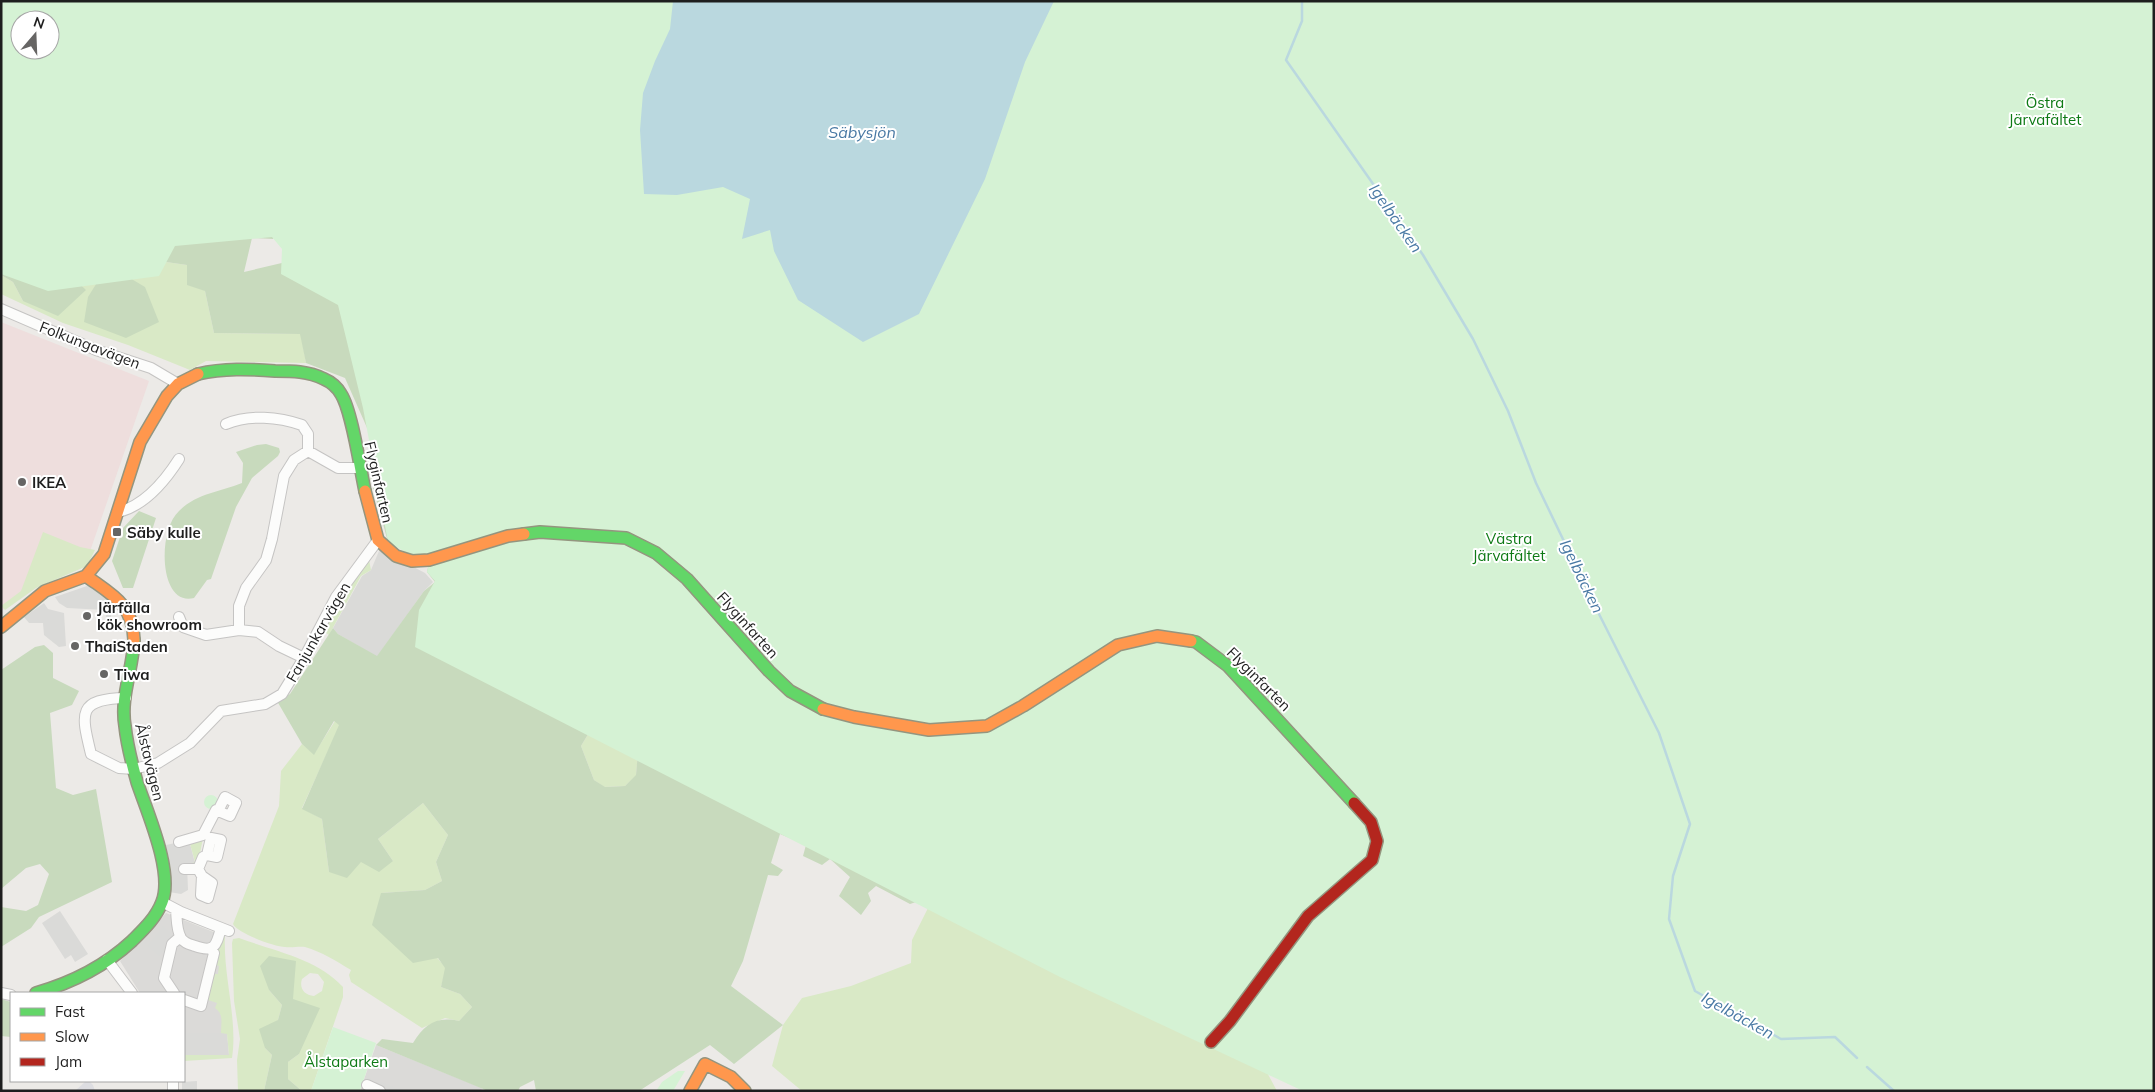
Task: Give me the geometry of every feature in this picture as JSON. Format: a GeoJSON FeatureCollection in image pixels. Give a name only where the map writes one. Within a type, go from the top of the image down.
{"type":"FeatureCollection","features":[{"type":"Feature","properties":{"kind":"street","name":"Folkungavägen"},"geometry":{"type":"LineString","coordinates":[[1,309],[96,350],[151,368],[178,384]]}},
{"type":"Feature","properties":{"kind":"street","name":"Flyginfarten"},"geometry":{"type":"LineString","coordinates":[[86,576],[104,554],[140,442],[167,396],[178,384],[193,376],[211,370],[241,369],[305,372],[324,379],[335,386],[342,395],[369,511],[378,540],[396,556],[412,561],[436,558],[508,536],[540,532],[626,538],[656,553],[687,579],[732,632],[790,691],[821,708],[930,730],[987,726],[1023,706],[1118,645],[1157,636],[1196,642],[1228,666],[1301,744],[1371,822],[1377,841],[1372,860],[1308,916],[1230,1021],[1211,1042]]}},
{"type":"Feature","properties":{"kind":"street"},"geometry":{"type":"LineString","coordinates":[[226,424],[238,419],[282,418],[302,425],[308,434],[308,451]]}},
{"type":"Feature","properties":{"kind":"street"},"geometry":{"type":"LineString","coordinates":[[308,451],[338,468],[360,468]]}},
{"type":"Feature","properties":{"kind":"street"},"geometry":{"type":"LineString","coordinates":[[239,630],[239,606],[246,588],[266,560],[284,476],[294,460],[308,451]]}},
{"type":"Feature","properties":{"kind":"street"},"geometry":{"type":"LineString","coordinates":[[119,512],[134,508],[168,478],[179,459]]}},
{"type":"Feature","properties":{"kind":"street","name":"Fanjunkarvägen"},"geometry":{"type":"LineString","coordinates":[[134,770],[158,763],[190,743],[221,711],[265,704],[282,694],[304,658],[336,597],[378,540]]}},
{"type":"Feature","properties":{"kind":"street"},"geometry":{"type":"LineString","coordinates":[[1,627],[45,591],[86,576]]}},
{"type":"Feature","properties":{"kind":"street","name":"Ålstavägen"},"geometry":{"type":"LineString","coordinates":[[86,576],[116,598],[127,610],[132,629],[132,669],[124,720],[134,770],[163,871],[164,889],[162,902]]}},
{"type":"Feature","properties":{"kind":"street"},"geometry":{"type":"LineString","coordinates":[[179,617],[183,626],[206,635],[239,630],[258,632],[279,646],[304,658]]}},
{"type":"Feature","properties":{"kind":"street"},"geometry":{"type":"LineString","coordinates":[[126,698],[105,698],[91,704],[84,713],[84,726],[91,754],[119,768],[134,770]]}},
{"type":"Feature","properties":{"kind":"street"},"geometry":{"type":"LineString","coordinates":[[184,869],[200,872],[203,858],[207,855],[207,837],[216,810],[218,811]]}},
{"type":"Feature","properties":{"kind":"street"},"geometry":{"type":"LineString","coordinates":[[179,842],[207,837]]}},
{"type":"Feature","properties":{"kind":"street"},"geometry":{"type":"LineString","coordinates":[[40,992],[68,982],[107,960],[136,937],[150,921],[162,902],[176,910],[225,930],[212,948],[205,950],[187,943],[180,936],[177,929],[176,910]]}},
{"type":"Feature","properties":{"kind":"street"},"geometry":{"type":"LineString","coordinates":[[173,992],[164,978],[172,944],[180,936]]}},
{"type":"Feature","properties":{"kind":"street"},"geometry":{"type":"LineString","coordinates":[[185,1000],[201,1006],[214,953],[212,948]]}},
{"type":"Feature","properties":{"kind":"street"},"geometry":{"type":"LineString","coordinates":[[107,960],[131,992]]}},
{"type":"Feature","properties":{"kind":"street"},"geometry":{"type":"LineString","coordinates":[[690,1091],[704,1064],[731,1077],[745,1091]]}},
{"type":"Feature","properties":{"kind":"street"},"geometry":{"type":"LineString","coordinates":[[366,1085],[380,1091]]}},
{"type":"Feature","properties":{"kind":"shaded area"},"geometry":{"type":"Polygon","coordinates":[[[1,322],[149,381],[88,557],[32,589],[1,611],[1,322]]]}},
{"type":"Feature","properties":{"kind":"shaded area"},"geometry":{"type":"Polygon","coordinates":[[[379,551],[387,553],[425,573],[433,582],[424,591],[377,657],[338,634],[333,628],[362,576],[371,570],[379,551]]]}},
{"type":"Feature","properties":{"kind":"shaded area"},"geometry":{"type":"Polygon","coordinates":[[[87,586],[111,600],[111,630],[106,630],[106,610],[67,608],[59,603],[55,597],[87,586]]]}},
{"type":"Feature","properties":{"kind":"shaded area"},"geometry":{"type":"Polygon","coordinates":[[[44,603],[48,609],[64,613],[66,646],[59,647],[44,635],[43,623],[29,623],[24,617],[44,603]]]}},
{"type":"Feature","properties":{"kind":"shaded area"},"geometry":{"type":"Polygon","coordinates":[[[189,840],[195,863],[187,865],[188,890],[181,894],[169,892],[171,869],[166,845],[189,840]]]}},
{"type":"Feature","properties":{"kind":"shaded area"},"geometry":{"type":"Polygon","coordinates":[[[60,911],[88,954],[75,962],[71,955],[65,959],[42,923],[60,911]]]}},
{"type":"Feature","properties":{"kind":"shaded area"},"geometry":{"type":"Polygon","coordinates":[[[166,913],[221,935],[227,1033],[185,1033],[185,992],[139,992],[120,961],[166,913]]]}},
{"type":"Feature","properties":{"kind":"shaded area"},"geometry":{"type":"Polygon","coordinates":[[[163,926],[175,936],[159,956],[147,946],[163,926]]]}},
{"type":"Feature","properties":{"kind":"shaded area"},"geometry":{"type":"Polygon","coordinates":[[[185,1033],[227,1033],[229,1055],[185,1055],[185,1033]]]}},
{"type":"Feature","properties":{"kind":"shaded area"},"geometry":{"type":"Polygon","coordinates":[[[376,1045],[482,1088],[481,1091],[360,1091],[376,1045]]]}},
{"type":"Feature","properties":{"kind":"shaded area"},"geometry":{"type":"Polygon","coordinates":[[[367,1078],[372,1079],[406,1091],[364,1091],[367,1078]]]}},
{"type":"Feature","properties":{"kind":"shaded area"},"geometry":{"type":"Polygon","coordinates":[[[197,1081],[197,1091],[182,1091],[182,1082],[197,1081]]]}},
{"type":"Feature","properties":{"kind":"shaded area"},"geometry":{"type":"Polygon","coordinates":[[[85,1082],[90,1082],[95,1091],[75,1091],[85,1082]]]}},
{"type":"Feature","properties":{"kind":"green space"},"geometry":{"type":"Polygon","coordinates":[[[1,1],[40,10],[10,10],[10,39],[1,1]]]}},
{"type":"Feature","properties":{"kind":"green space","name":"Västra Järvafältet"},"geometry":{"type":"Polygon","coordinates":[[[1,1],[2154,1],[2154,1091],[1303,1091],[1060,977],[415,647],[419,610],[435,581],[427,572],[429,563],[412,556],[388,542],[363,408],[338,305],[281,274],[282,249],[272,237],[175,246],[159,276],[48,291],[1,274],[1,1]]]}},
{"type":"Feature","properties":{"kind":"green space"},"geometry":{"type":"Polygon","coordinates":[[[351,1],[303,163],[273,239],[252,238],[244,272],[286,262],[327,269],[934,896],[910,904],[876,886],[868,893],[871,901],[861,915],[839,896],[850,877],[830,859],[822,865],[803,856],[806,845],[780,834],[771,863],[783,870],[778,876],[768,875],[743,961],[731,986],[783,1025],[734,1064],[710,1045],[639,1091],[536,1091],[534,1080],[520,1087],[518,1091],[488,1091],[376,1045],[382,1039],[413,1043],[427,1026],[444,1020],[459,1021],[472,1007],[460,994],[441,987],[445,968],[438,958],[413,963],[372,925],[381,893],[425,890],[442,881],[436,862],[448,835],[423,803],[378,839],[393,861],[379,872],[361,862],[347,878],[329,872],[322,819],[302,809],[339,725],[334,721],[314,755],[302,744],[277,701],[290,694],[333,628],[338,634],[377,656],[424,591],[435,582],[427,572],[429,563],[388,542],[367,466],[377,470],[368,430],[345,378],[306,363],[300,334],[214,333],[205,291],[187,285],[187,265],[104,253],[351,1]],[[596,721],[581,746],[594,780],[605,787],[625,786],[636,775],[639,740],[596,721]]]}},
{"type":"Feature","properties":{"kind":"green space"},"geometry":{"type":"Polygon","coordinates":[[[60,15],[74,18],[104,253],[187,265],[205,291],[214,333],[301,334],[306,363],[206,361],[190,370],[128,345],[63,323],[1,294],[1,275],[13,282],[23,301],[64,269],[15,60],[60,60],[60,15]]]}},
{"type":"Feature","properties":{"kind":"green space"},"geometry":{"type":"Polygon","coordinates":[[[1,246],[64,269],[86,290],[58,316],[23,301],[13,282],[1,275],[1,246]]]}},
{"type":"Feature","properties":{"kind":"green space"},"geometry":{"type":"Polygon","coordinates":[[[108,265],[145,287],[159,322],[126,338],[84,322],[88,297],[108,265]]]}},
{"type":"Feature","properties":{"kind":"green space"},"geometry":{"type":"Polygon","coordinates":[[[266,444],[279,448],[280,452],[278,456],[252,478],[236,507],[211,579],[207,580],[194,598],[182,598],[174,591],[168,580],[165,565],[167,534],[172,521],[179,511],[193,500],[242,483],[243,463],[236,452],[266,444]]]}},
{"type":"Feature","properties":{"kind":"green space"},"geometry":{"type":"Polygon","coordinates":[[[139,511],[156,518],[133,588],[123,588],[112,561],[123,528],[139,511]]]}},
{"type":"Feature","properties":{"kind":"green space"},"geometry":{"type":"Polygon","coordinates":[[[43,532],[80,547],[95,550],[87,566],[36,588],[5,610],[1,606],[21,591],[43,532]]]}},
{"type":"Feature","properties":{"kind":"green space"},"geometry":{"type":"Polygon","coordinates":[[[369,560],[371,570],[361,576],[329,635],[323,631],[361,569],[369,560]]]}},
{"type":"Feature","properties":{"kind":"green space"},"geometry":{"type":"Polygon","coordinates":[[[44,645],[53,653],[53,678],[79,691],[72,705],[50,713],[56,788],[73,795],[96,789],[112,882],[39,917],[31,928],[1,947],[1,907],[26,911],[38,905],[49,874],[40,864],[26,868],[1,889],[1,670],[35,647],[44,645]]]}},
{"type":"Feature","properties":{"kind":"green space"},"geometry":{"type":"Polygon","coordinates":[[[335,721],[340,725],[302,808],[322,819],[329,872],[361,862],[393,861],[378,839],[423,803],[448,835],[436,862],[442,881],[425,890],[381,893],[446,968],[441,987],[460,994],[472,1007],[459,1021],[445,1018],[422,1028],[351,982],[349,975],[351,970],[329,957],[305,947],[285,947],[265,942],[241,931],[233,924],[279,806],[281,771],[302,744],[314,754],[335,721]]]}},
{"type":"Feature","properties":{"kind":"green space"},"geometry":{"type":"Polygon","coordinates":[[[596,721],[639,740],[636,776],[625,786],[604,787],[594,780],[581,746],[596,721]]]}},
{"type":"Feature","properties":{"kind":"green space"},"geometry":{"type":"Polygon","coordinates":[[[208,795],[214,795],[218,802],[214,809],[208,809],[204,805],[204,799],[208,795]]]}},
{"type":"Feature","properties":{"kind":"green space"},"geometry":{"type":"Polygon","coordinates":[[[203,838],[200,853],[204,854],[198,867],[187,865],[195,862],[189,840],[203,838]]]}},
{"type":"Feature","properties":{"kind":"green space"},"geometry":{"type":"Polygon","coordinates":[[[934,896],[1224,992],[1277,1091],[802,1091],[772,1066],[783,1025],[802,998],[851,986],[911,963],[912,940],[934,896]]]}},
{"type":"Feature","properties":{"kind":"green space"},"geometry":{"type":"Polygon","coordinates":[[[221,935],[225,936],[226,967],[233,1029],[232,1058],[185,1061],[185,1055],[229,1055],[227,1034],[221,1033],[221,1016],[215,1008],[217,1003],[205,999],[208,987],[211,987],[214,974],[218,974],[219,966],[213,964],[221,935]]]}},
{"type":"Feature","properties":{"kind":"green space"},"geometry":{"type":"Polygon","coordinates":[[[239,938],[295,957],[321,969],[343,987],[343,997],[311,1091],[302,1091],[288,1079],[288,1062],[299,1054],[293,999],[269,990],[282,1005],[278,1020],[265,1048],[272,1055],[264,1091],[238,1091],[237,1060],[240,1039],[234,1001],[233,939],[239,938]],[[310,973],[302,979],[302,988],[305,993],[314,996],[322,991],[324,982],[318,974],[310,973]]]}},
{"type":"Feature","properties":{"kind":"green space"},"geometry":{"type":"Polygon","coordinates":[[[269,956],[296,961],[293,999],[320,1008],[299,1054],[288,1062],[288,1079],[302,1091],[264,1091],[272,1055],[265,1048],[259,1029],[278,1020],[282,1005],[269,990],[260,966],[269,956]]]}},
{"type":"Feature","properties":{"kind":"green space"},"geometry":{"type":"Polygon","coordinates":[[[1,999],[10,1002],[10,1037],[1,1036],[1,999]]]}},
{"type":"Feature","properties":{"kind":"green space","name":"Ålstaparken"},"geometry":{"type":"Polygon","coordinates":[[[333,1027],[376,1043],[360,1091],[311,1091],[333,1027]]]}},
{"type":"Feature","properties":{"kind":"green space"},"geometry":{"type":"Polygon","coordinates":[[[678,1071],[685,1071],[673,1091],[656,1091],[662,1082],[678,1071]]]}},
{"type":"Feature","properties":{"kind":"water","name":"Säbysjön"},"geometry":{"type":"Polygon","coordinates":[[[673,1],[1054,1],[1025,62],[985,179],[919,314],[863,342],[798,300],[774,251],[770,230],[742,239],[750,199],[723,187],[677,195],[644,194],[640,130],[643,93],[670,29],[673,1]]]}},
{"type":"Feature","properties":{"kind":"waterway","name":"Igelbäcken"},"geometry":{"type":"LineString","coordinates":[[1302,1],[1302,21],[1286,60],[1423,255],[1473,339],[1508,411],[1536,483],[1659,733],[1690,824],[1673,876],[1669,919],[1695,991],[1781,1039],[1835,1037],[1857,1058]]}},
{"type":"Feature","properties":{"kind":"waterway","name":"Igelbäcken"},"geometry":{"type":"LineString","coordinates":[[1867,1067],[1894,1091]]}},
{"type":"Feature","properties":{"kind":"traffic: fast"},"geometry":{"type":"LineString","coordinates":[[198,374],[236,370],[294,371],[312,374],[331,383],[338,389],[349,413],[365,491]]}},
{"type":"Feature","properties":{"kind":"traffic: fast"},"geometry":{"type":"LineString","coordinates":[[524,534],[540,532],[626,538],[656,553],[687,579],[769,671],[790,691],[823,709]]}},
{"type":"Feature","properties":{"kind":"traffic: fast"},"geometry":{"type":"LineString","coordinates":[[39,992],[87,973],[122,950],[145,928],[162,902],[165,889],[162,859],[137,782],[125,726],[125,694],[134,640]]}},
{"type":"Feature","properties":{"kind":"traffic: fast"},"geometry":{"type":"LineString","coordinates":[[1191,641],[1196,642],[1228,666],[1354,803]]}},
{"type":"Feature","properties":{"kind":"traffic: slow"},"geometry":{"type":"LineString","coordinates":[[1,627],[45,591],[86,576],[104,554],[140,442],[167,396],[178,384],[198,374]]}},
{"type":"Feature","properties":{"kind":"traffic: slow"},"geometry":{"type":"LineString","coordinates":[[365,491],[378,540],[396,556],[412,561],[429,560],[508,536],[524,534]]}},
{"type":"Feature","properties":{"kind":"traffic: slow"},"geometry":{"type":"LineString","coordinates":[[86,576],[112,595],[125,609],[130,617],[134,640]]}},
{"type":"Feature","properties":{"kind":"traffic: slow"},"geometry":{"type":"LineString","coordinates":[[823,709],[854,717],[929,730],[987,726],[1023,706],[1118,645],[1157,636],[1191,641]]}},
{"type":"Feature","properties":{"kind":"traffic: slow"},"geometry":{"type":"LineString","coordinates":[[690,1091],[705,1064],[731,1077],[745,1091]]}},
{"type":"Feature","properties":{"kind":"traffic: jam"},"geometry":{"type":"LineString","coordinates":[[1211,1042],[1230,1021],[1308,916],[1372,860],[1377,841],[1371,822],[1354,803]]}},
{"type":"Feature","properties":{"kind":"place","name":"IKEA"},"geometry":{"type":"Point","coordinates":[22,482]}},
{"type":"Feature","properties":{"kind":"place","name":"Säby kulle"},"geometry":{"type":"Point","coordinates":[117,532]}},
{"type":"Feature","properties":{"kind":"place","name":"Järfälla kök showroom"},"geometry":{"type":"Point","coordinates":[87,616]}},
{"type":"Feature","properties":{"kind":"place","name":"ThaiStaden"},"geometry":{"type":"Point","coordinates":[75,646]}},
{"type":"Feature","properties":{"kind":"place","name":"Tiwa"},"geometry":{"type":"Point","coordinates":[104,674]}},
{"type":"Feature","properties":{"kind":"park label","name":"Östra Järvafältet"},"geometry":{"type":"Point","coordinates":[2045,110]}}]}
